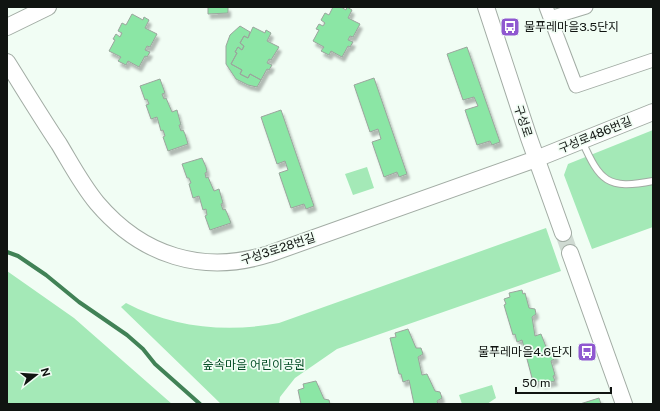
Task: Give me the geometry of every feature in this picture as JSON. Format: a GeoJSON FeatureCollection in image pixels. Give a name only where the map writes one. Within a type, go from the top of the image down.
{"type":"FeatureCollection","features":[{"type":"Feature","properties":{"kind":"street"},"geometry":{"type":"LineString","coordinates":[[7,27],[48,7]]}},
{"type":"Feature","properties":{"kind":"street","name":"구성로"},"geometry":{"type":"LineString","coordinates":[[486,7],[536,159],[563,233]]}},
{"type":"Feature","properties":{"kind":"street"},"geometry":{"type":"LineString","coordinates":[[586,7],[548,12],[576,86],[653,60]]}},
{"type":"Feature","properties":{"kind":"street","name":"구성3로28번길"},"geometry":{"type":"LineString","coordinates":[[7,62],[85,186],[106,213],[143,243],[174,256],[188,259],[229,263],[256,258],[536,159]]}},
{"type":"Feature","properties":{"kind":"street","name":"구성로486번길"},"geometry":{"type":"LineString","coordinates":[[536,159],[653,112]]}},
{"type":"Feature","properties":{"kind":"street"},"geometry":{"type":"LineString","coordinates":[[570,253],[624,404]]}},
{"type":"Feature","properties":{"kind":"lane"},"geometry":{"type":"LineString","coordinates":[[582,141],[592,166],[599,175],[607,181],[626,184],[653,180]]}},
{"type":"Feature","properties":{"kind":"green space"},"geometry":{"type":"Polygon","coordinates":[[[653,130],[653,227],[592,249],[564,175],[568,164],[653,130]]]}},
{"type":"Feature","properties":{"kind":"green space"},"geometry":{"type":"Polygon","coordinates":[[[367,167],[374,188],[353,195],[345,174],[367,167]]]}},
{"type":"Feature","properties":{"kind":"green space","name":"숲속마을 어린이공원"},"geometry":{"type":"Polygon","coordinates":[[[546,228],[561,271],[337,349],[295,378],[280,397],[279,404],[221,404],[121,307],[126,303],[162,318],[181,323],[220,328],[240,328],[279,323],[546,228]]]}},
{"type":"Feature","properties":{"kind":"green space"},"geometry":{"type":"Polygon","coordinates":[[[7,271],[74,318],[172,404],[7,404],[7,271]]]}},
{"type":"Feature","properties":{"kind":"green space"},"geometry":{"type":"Polygon","coordinates":[[[492,385],[496,398],[487,404],[462,404],[459,395],[492,385]]]}},
{"type":"Feature","properties":{"kind":"building"},"geometry":{"type":"Polygon","coordinates":[[[208,7],[228,7],[228,13],[208,14],[208,7]]]}},
{"type":"Feature","properties":{"kind":"building"},"geometry":{"type":"Polygon","coordinates":[[[333,7],[341,7],[346,10],[347,7],[352,10],[348,18],[360,24],[353,37],[350,36],[348,40],[353,42],[350,47],[348,46],[342,57],[331,51],[329,55],[321,51],[324,47],[313,41],[319,30],[316,29],[319,24],[323,26],[325,23],[321,20],[325,13],[329,15],[333,7]]]}},
{"type":"Feature","properties":{"kind":"building"},"geometry":{"type":"Polygon","coordinates":[[[132,14],[143,20],[144,17],[149,20],[145,28],[157,34],[150,47],[147,46],[145,50],[150,52],[147,57],[145,56],[139,67],[128,61],[126,65],[118,61],[121,57],[109,51],[115,40],[113,39],[116,34],[120,37],[122,33],[118,31],[122,23],[126,25],[132,14]]]}},
{"type":"Feature","properties":{"kind":"building"},"geometry":{"type":"Polygon","coordinates":[[[240,26],[250,32],[248,38],[244,36],[240,43],[244,46],[242,50],[238,47],[235,52],[237,53],[231,64],[242,70],[240,74],[248,78],[250,74],[261,80],[257,87],[248,85],[236,79],[226,64],[226,46],[230,35],[240,26]]]}},
{"type":"Feature","properties":{"kind":"building"},"geometry":{"type":"Polygon","coordinates":[[[253,27],[265,33],[266,30],[271,33],[267,41],[279,47],[271,60],[269,59],[267,63],[272,65],[269,70],[267,69],[261,80],[250,74],[248,78],[240,74],[242,70],[231,64],[237,53],[235,52],[238,47],[242,50],[244,46],[240,43],[244,36],[248,38],[253,27]]]}},
{"type":"Feature","properties":{"kind":"building"},"geometry":{"type":"Polygon","coordinates":[[[467,47],[500,142],[492,145],[490,141],[477,145],[465,110],[478,106],[474,97],[463,100],[447,54],[467,47]]]}},
{"type":"Feature","properties":{"kind":"building"},"geometry":{"type":"Polygon","coordinates":[[[374,78],[407,174],[399,177],[397,172],[384,177],[372,142],[381,139],[378,129],[370,132],[354,85],[374,78]]]}},
{"type":"Feature","properties":{"kind":"building"},"geometry":{"type":"Polygon","coordinates":[[[160,79],[165,93],[162,94],[164,99],[166,98],[172,112],[177,110],[181,125],[179,125],[181,131],[183,130],[185,134],[188,144],[168,151],[163,137],[165,136],[163,130],[161,131],[157,117],[151,119],[146,105],[149,104],[147,99],[145,100],[140,86],[160,79]]]}},
{"type":"Feature","properties":{"kind":"building"},"geometry":{"type":"Polygon","coordinates":[[[281,110],[314,206],[306,209],[304,204],[291,208],[279,173],[288,170],[285,161],[277,164],[261,117],[281,110]]]}},
{"type":"Feature","properties":{"kind":"building"},"geometry":{"type":"Polygon","coordinates":[[[202,158],[207,172],[205,173],[206,178],[208,177],[214,191],[219,189],[223,203],[221,204],[223,210],[225,209],[231,223],[210,230],[205,216],[207,215],[206,209],[203,210],[199,196],[193,198],[189,184],[191,183],[189,178],[187,178],[182,164],[202,158]]]}},
{"type":"Feature","properties":{"kind":"building"},"geometry":{"type":"Polygon","coordinates":[[[522,290],[523,294],[525,293],[529,308],[535,309],[536,314],[532,317],[535,336],[541,334],[548,352],[554,352],[556,358],[551,361],[555,381],[542,384],[541,381],[535,383],[534,378],[532,378],[522,340],[517,342],[515,334],[513,335],[504,305],[506,304],[504,299],[510,297],[509,293],[522,290]]]}},
{"type":"Feature","properties":{"kind":"building"},"geometry":{"type":"Polygon","coordinates":[[[408,329],[416,348],[421,348],[423,354],[418,357],[422,375],[427,374],[435,391],[440,392],[442,398],[437,401],[438,404],[414,404],[409,380],[403,382],[401,374],[399,374],[390,338],[396,337],[395,333],[408,329]]]}},
{"type":"Feature","properties":{"kind":"building"},"geometry":{"type":"Polygon","coordinates":[[[316,381],[324,399],[329,400],[330,404],[301,404],[298,390],[304,388],[303,384],[316,381]]]}},
{"type":"Feature","properties":{"kind":"building"},"geometry":{"type":"Polygon","coordinates":[[[599,398],[601,404],[580,404],[599,398]]]}},
{"type":"Feature","properties":{"kind":"waterway"},"geometry":{"type":"LineString","coordinates":[[7,252],[18,256],[46,275],[79,302],[127,335],[143,349],[155,364],[200,404]]}},
{"type":"Feature","properties":{"kind":"tunnel"},"geometry":{"type":"LineString","coordinates":[[563,233],[570,253]]}},
{"type":"Feature","properties":{"kind":"place","name":"물푸레마을3.5단지"},"geometry":{"type":"Point","coordinates":[510,27]}},
{"type":"Feature","properties":{"kind":"place","name":"물푸레마을4.6단지"},"geometry":{"type":"Point","coordinates":[587,352]}}]}
